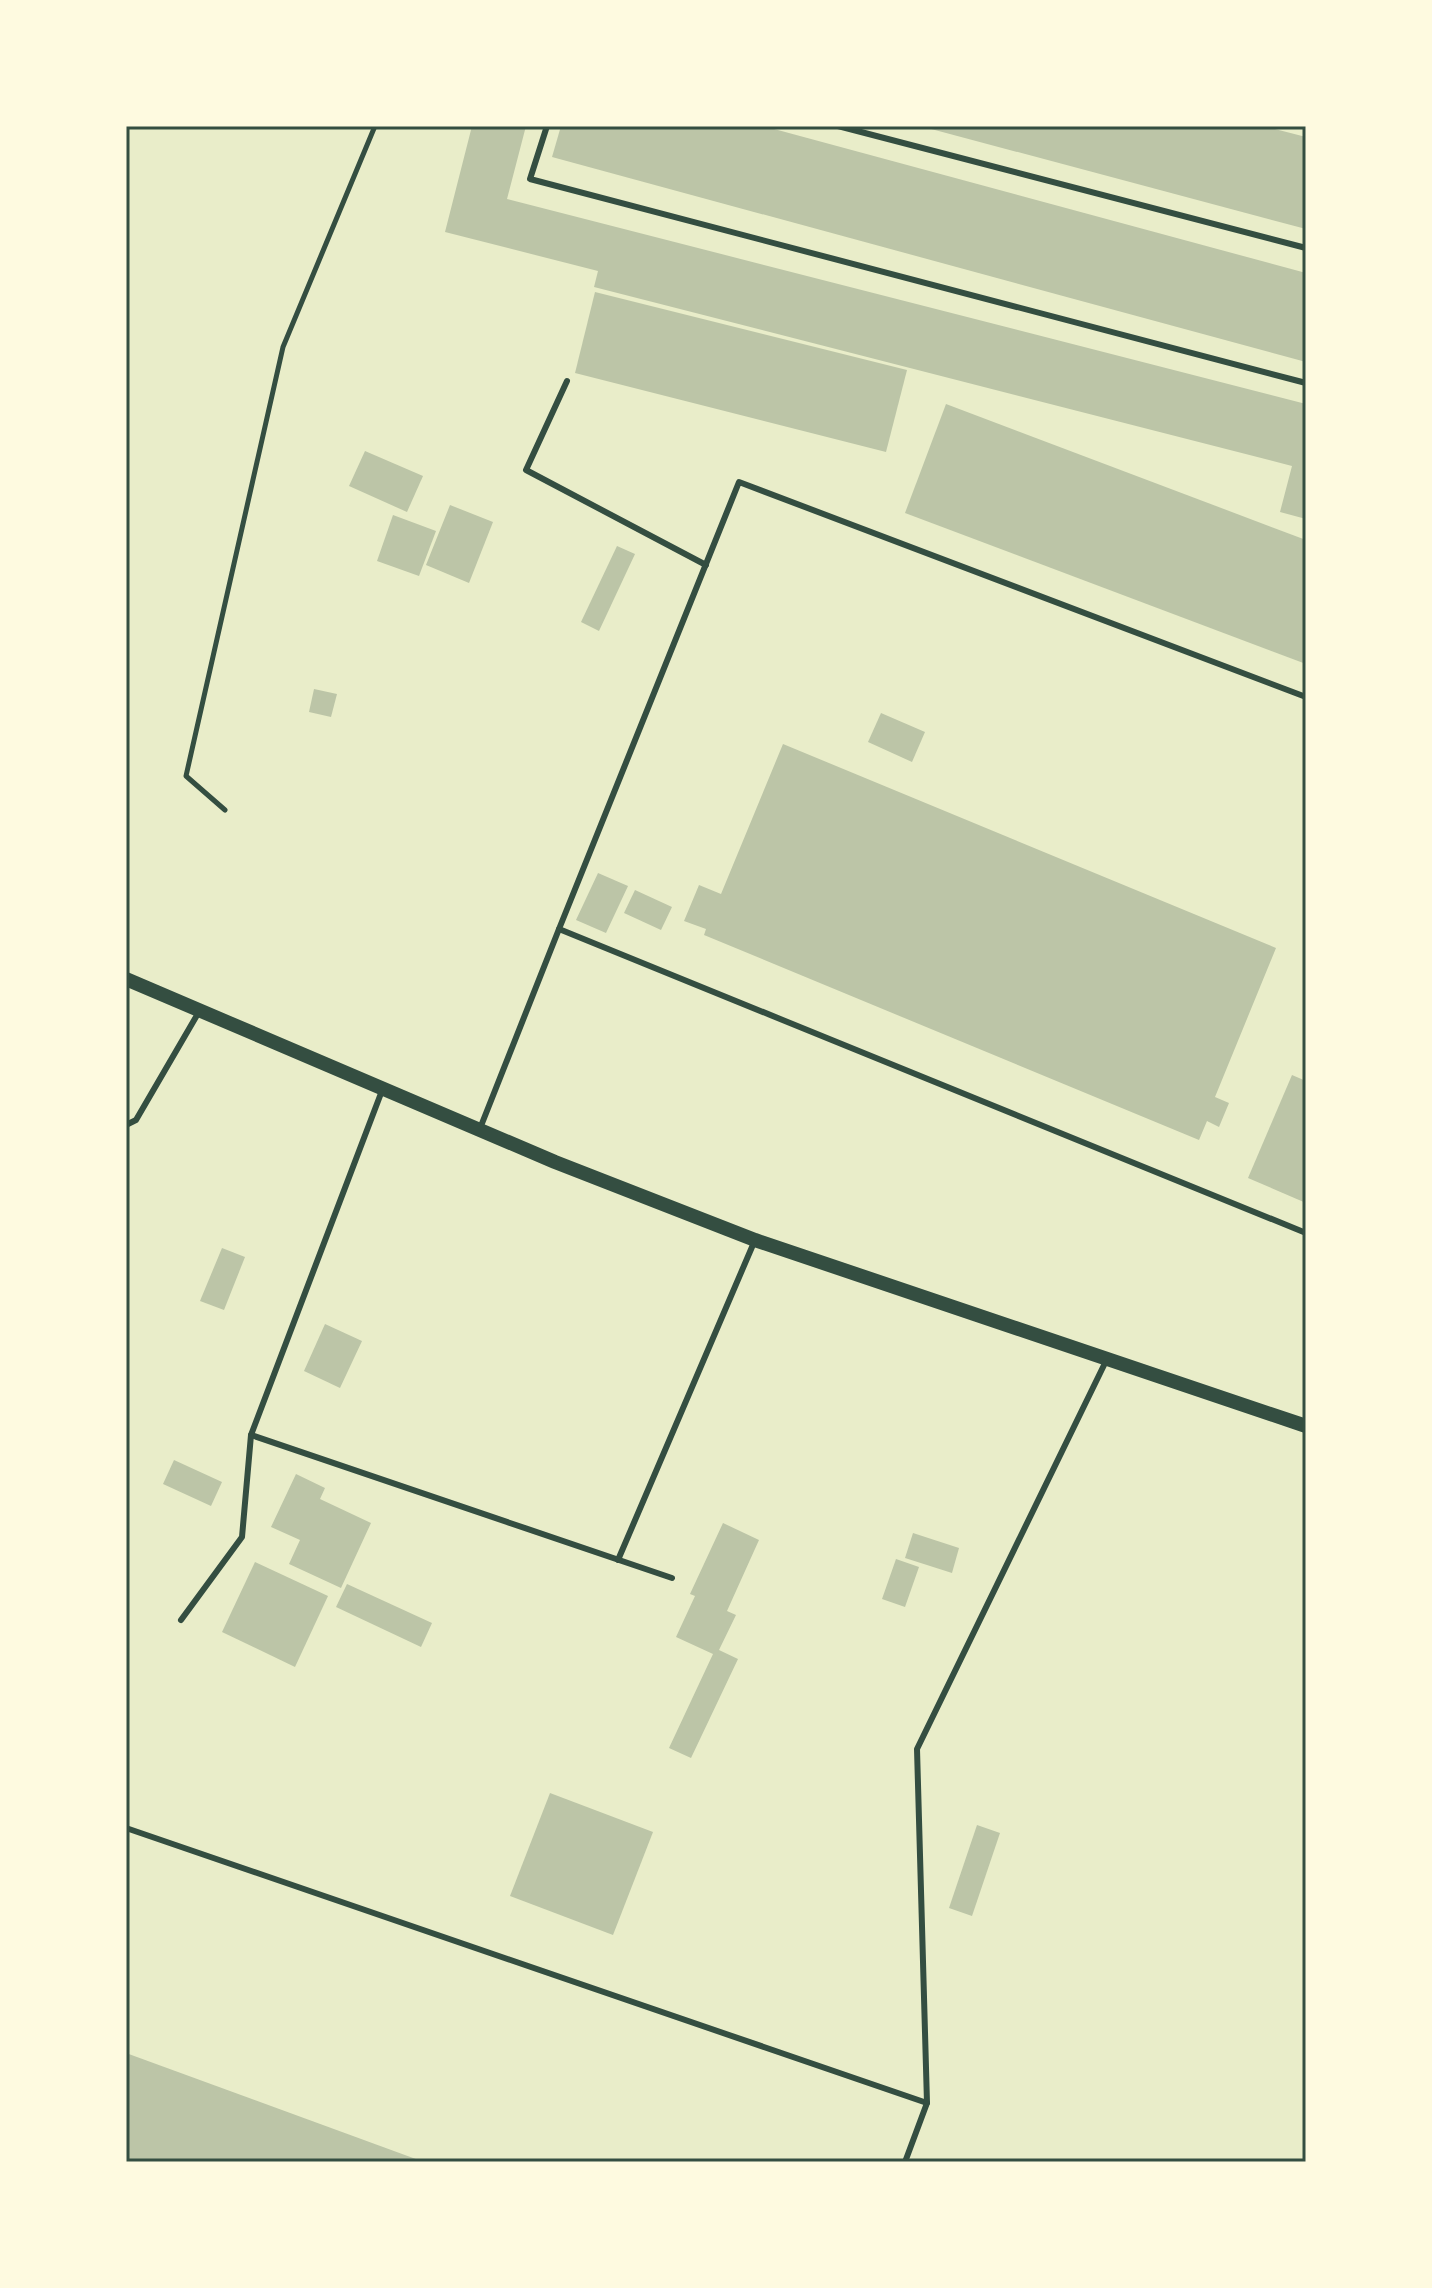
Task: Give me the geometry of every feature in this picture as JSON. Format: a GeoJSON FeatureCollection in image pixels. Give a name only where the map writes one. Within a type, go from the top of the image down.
{"type":"FeatureCollection","features":[{"type":"Feature","properties":{"kind":"street"},"geometry":{"type":"LineString","coordinates":[[126,979],[479,1131],[755,1240],[1306,1426]]}},
{"type":"Feature","properties":{"kind":"lane"},"geometry":{"type":"LineString","coordinates":[[547,126],[530,179],[1306,383]]}},
{"type":"Feature","properties":{"kind":"lane"},"geometry":{"type":"LineString","coordinates":[[838,126],[1306,248]]}},
{"type":"Feature","properties":{"kind":"lane"},"geometry":{"type":"LineString","coordinates":[[567,381],[526,470],[706,565]]}},
{"type":"Feature","properties":{"kind":"lane"},"geometry":{"type":"LineString","coordinates":[[479,1131],[739,482],[1306,697]]}},
{"type":"Feature","properties":{"kind":"lane"},"geometry":{"type":"LineString","coordinates":[[559,929],[1306,1233]]}},
{"type":"Feature","properties":{"kind":"lane"},"geometry":{"type":"LineString","coordinates":[[126,970],[149,989]]}},
{"type":"Feature","properties":{"kind":"lane"},"geometry":{"type":"LineString","coordinates":[[126,1125],[136,1120],[200,1010]]}},
{"type":"Feature","properties":{"kind":"lane"},"geometry":{"type":"LineString","coordinates":[[181,1620],[242,1537],[251,1435],[383,1088]]}},
{"type":"Feature","properties":{"kind":"lane"},"geometry":{"type":"LineString","coordinates":[[618,1560],[755,1240]]}},
{"type":"Feature","properties":{"kind":"lane"},"geometry":{"type":"LineString","coordinates":[[905,2162],[927,2103],[917,1749],[1106,1360]]}},
{"type":"Feature","properties":{"kind":"lane"},"geometry":{"type":"LineString","coordinates":[[251,1435],[672,1578]]}},
{"type":"Feature","properties":{"kind":"lane"},"geometry":{"type":"LineString","coordinates":[[126,1828],[927,2103]]}},
{"type":"Feature","properties":{"kind":"path"},"geometry":{"type":"LineString","coordinates":[[225,810],[186,776],[283,347],[375,126]]}},
{"type":"Feature","properties":{"kind":"building"},"geometry":{"type":"Polygon","coordinates":[[[472,126],[526,126],[507,199],[1306,404],[1306,519],[1280,512],[1292,466],[594,287],[598,271],[445,232],[472,126]]]}},
{"type":"Feature","properties":{"kind":"building"},"geometry":{"type":"Polygon","coordinates":[[[561,126],[763,126],[1306,273],[1306,362],[552,157],[561,126]]]}},
{"type":"Feature","properties":{"kind":"building"},"geometry":{"type":"Polygon","coordinates":[[[920,126],[1263,126],[1306,137],[1306,229],[920,126]]]}},
{"type":"Feature","properties":{"kind":"building"},"geometry":{"type":"Polygon","coordinates":[[[595,292],[907,370],[886,452],[575,373],[595,292]]]}},
{"type":"Feature","properties":{"kind":"building"},"geometry":{"type":"Polygon","coordinates":[[[946,404],[1306,540],[1306,664],[905,513],[946,404]]]}},
{"type":"Feature","properties":{"kind":"building"},"geometry":{"type":"Polygon","coordinates":[[[365,451],[423,476],[407,512],[349,486],[365,451]]]}},
{"type":"Feature","properties":{"kind":"building"},"geometry":{"type":"Polygon","coordinates":[[[450,505],[493,522],[469,583],[426,565],[450,505]]]}},
{"type":"Feature","properties":{"kind":"building"},"geometry":{"type":"Polygon","coordinates":[[[393,515],[436,531],[419,576],[377,561],[393,515]]]}},
{"type":"Feature","properties":{"kind":"building"},"geometry":{"type":"Polygon","coordinates":[[[617,546],[635,554],[599,631],[581,622],[617,546]]]}},
{"type":"Feature","properties":{"kind":"building"},"geometry":{"type":"Polygon","coordinates":[[[314,689],[337,694],[331,717],[309,712],[314,689]]]}},
{"type":"Feature","properties":{"kind":"building"},"geometry":{"type":"Polygon","coordinates":[[[881,713],[925,732],[912,762],[868,742],[881,713]]]}},
{"type":"Feature","properties":{"kind":"building"},"geometry":{"type":"Polygon","coordinates":[[[783,744],[1276,948],[1215,1097],[1229,1103],[1219,1127],[1207,1121],[1199,1140],[704,935],[706,929],[684,921],[699,885],[721,894],[783,744]]]}},
{"type":"Feature","properties":{"kind":"building"},"geometry":{"type":"Polygon","coordinates":[[[598,873],[628,886],[606,933],[576,920],[598,873]]]}},
{"type":"Feature","properties":{"kind":"building"},"geometry":{"type":"Polygon","coordinates":[[[635,890],[672,907],[661,930],[624,913],[635,890]]]}},
{"type":"Feature","properties":{"kind":"building"},"geometry":{"type":"Polygon","coordinates":[[[1292,1075],[1306,1081],[1306,1203],[1248,1178],[1292,1075]]]}},
{"type":"Feature","properties":{"kind":"building"},"geometry":{"type":"Polygon","coordinates":[[[222,1248],[245,1257],[224,1310],[200,1301],[222,1248]]]}},
{"type":"Feature","properties":{"kind":"building"},"geometry":{"type":"Polygon","coordinates":[[[325,1324],[362,1341],[340,1388],[304,1371],[325,1324]]]}},
{"type":"Feature","properties":{"kind":"building"},"geometry":{"type":"Polygon","coordinates":[[[174,1460],[222,1482],[211,1506],[163,1484],[174,1460]]]}},
{"type":"Feature","properties":{"kind":"building"},"geometry":{"type":"Polygon","coordinates":[[[296,1474],[325,1488],[320,1499],[371,1523],[341,1588],[289,1564],[300,1540],[271,1527],[296,1474]]]}},
{"type":"Feature","properties":{"kind":"building"},"geometry":{"type":"Polygon","coordinates":[[[723,1523],[759,1540],[727,1611],[736,1615],[719,1650],[738,1659],[691,1758],[669,1748],[713,1654],[676,1637],[695,1596],[690,1594],[723,1523]]]}},
{"type":"Feature","properties":{"kind":"building"},"geometry":{"type":"Polygon","coordinates":[[[913,1533],[959,1548],[952,1573],[905,1558],[913,1533]]]}},
{"type":"Feature","properties":{"kind":"building"},"geometry":{"type":"Polygon","coordinates":[[[896,1559],[919,1567],[905,1607],[882,1599],[896,1559]]]}},
{"type":"Feature","properties":{"kind":"building"},"geometry":{"type":"Polygon","coordinates":[[[255,1562],[328,1596],[295,1667],[222,1632],[255,1562]]]}},
{"type":"Feature","properties":{"kind":"building"},"geometry":{"type":"Polygon","coordinates":[[[347,1584],[432,1623],[421,1647],[336,1607],[347,1584]]]}},
{"type":"Feature","properties":{"kind":"building"},"geometry":{"type":"Polygon","coordinates":[[[550,1793],[653,1832],[613,1935],[510,1896],[550,1793]]]}},
{"type":"Feature","properties":{"kind":"building"},"geometry":{"type":"Polygon","coordinates":[[[977,1825],[1000,1833],[972,1916],[949,1908],[977,1825]]]}},
{"type":"Feature","properties":{"kind":"building"},"geometry":{"type":"Polygon","coordinates":[[[126,2053],[424,2162],[126,2162],[126,2053]]]}}]}
